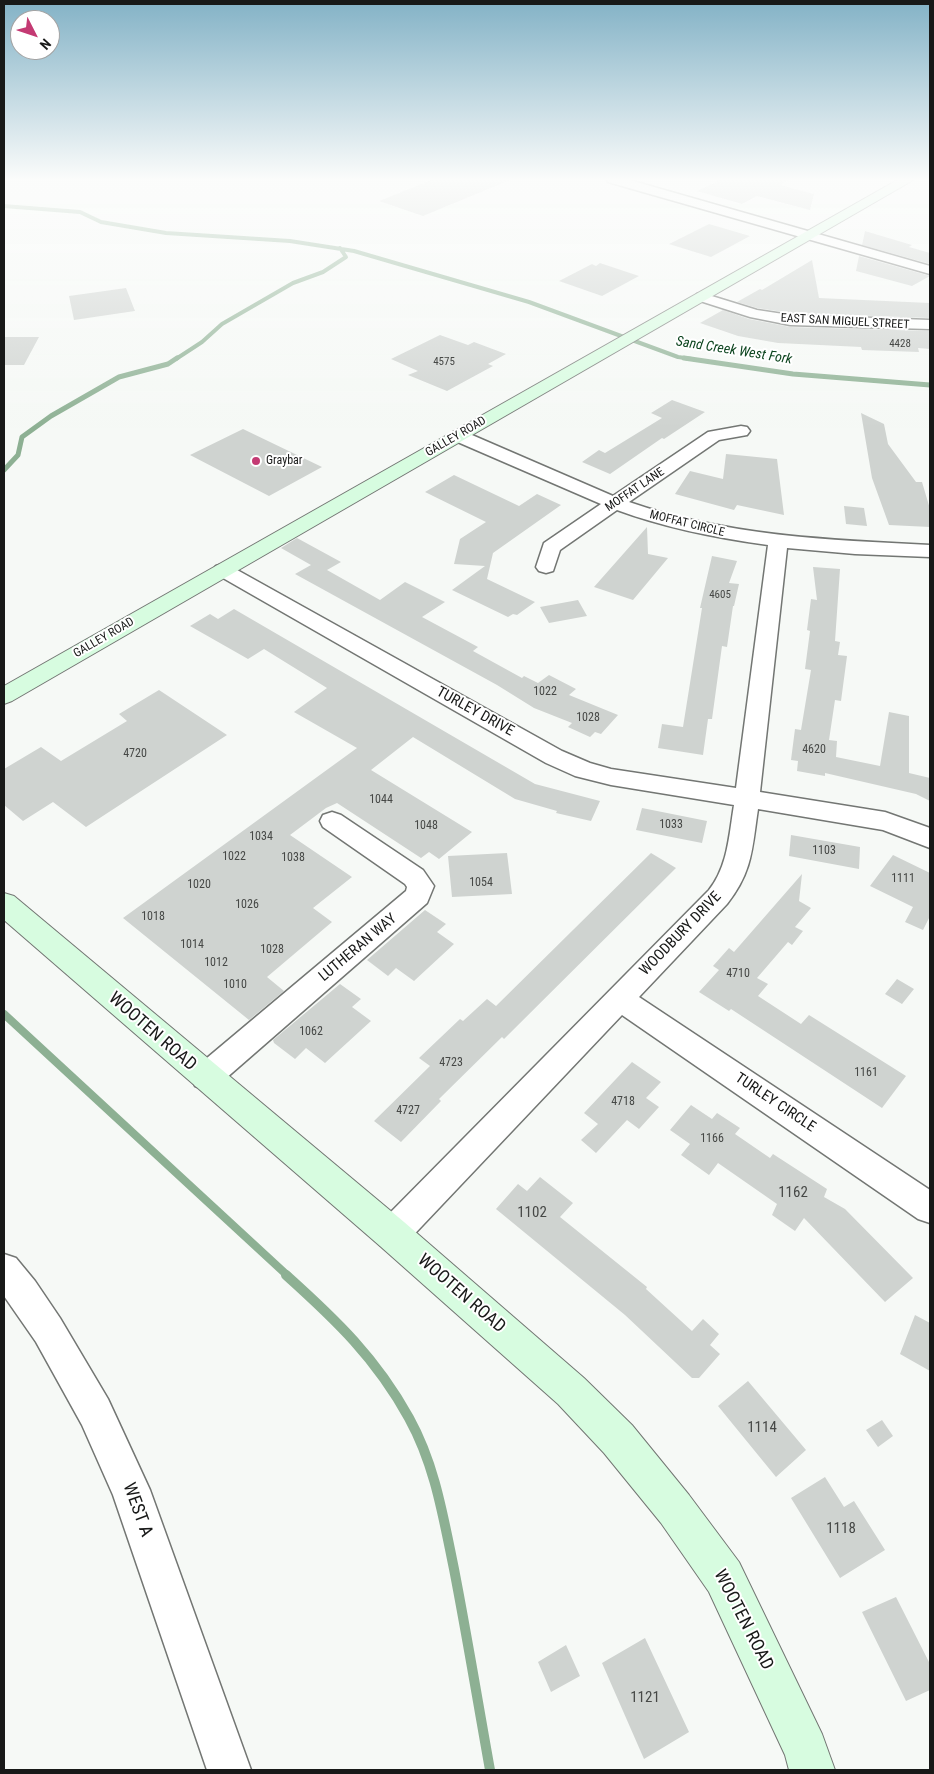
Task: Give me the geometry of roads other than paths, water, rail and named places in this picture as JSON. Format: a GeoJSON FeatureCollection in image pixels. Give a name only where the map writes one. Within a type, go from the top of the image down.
{"type":"FeatureCollection","features":[{"type":"Feature","properties":{"kind":"main road","name":"GALLEY ROAD"},"geometry":{"type":"LineString","coordinates":[[4,696],[764,262]]}},
{"type":"Feature","properties":{"kind":"main road","name":"WOOTEN ROAD"},"geometry":{"type":"LineString","coordinates":[[4,904],[206,1078],[392,1234],[572,1391],[618,1439],[675,1509],[724,1577],[806,1750],[812,1770]]}},
{"type":"Feature","properties":{"kind":"street"},"geometry":{"type":"LineString","coordinates":[[901,262],[930,270]]}},
{"type":"Feature","properties":{"kind":"street","name":"EAST SAN MIGUEL STREET"},"geometry":{"type":"LineString","coordinates":[[702,297],[755,314],[782,319],[930,325]]}},
{"type":"Feature","properties":{"kind":"street","name":"MOFFAT LANE"},"geometry":{"type":"LineString","coordinates":[[546,567],[551,547],[714,436],[741,431]]}},
{"type":"Feature","properties":{"kind":"street","name":"MOFFAT CIRCLE"},"geometry":{"type":"LineString","coordinates":[[459,436],[616,503],[688,525],[778,542],[837,548],[930,551]]}},
{"type":"Feature","properties":{"kind":"street","name":"WOODBURY DRIVE"},"geometry":{"type":"LineString","coordinates":[[392,1234],[718,897],[729,883],[736,867],[747,798],[778,542]]}},
{"type":"Feature","properties":{"kind":"street","name":"TURLEY DRIVE"},"geometry":{"type":"LineString","coordinates":[[223,570],[554,757],[583,770],[611,777],[747,798]]}},
{"type":"Feature","properties":{"kind":"street"},"geometry":{"type":"LineString","coordinates":[[747,798],[885,821],[909,828],[930,839]]}},
{"type":"Feature","properties":{"kind":"street","name":"LUTHERAN WAY"},"geometry":{"type":"LineString","coordinates":[[206,1078],[418,896],[421,886],[414,877],[332,821]]}},
{"type":"Feature","properties":{"kind":"street","name":"TURLEY CIRCLE"},"geometry":{"type":"LineString","coordinates":[[620,998],[930,1208]]}},
{"type":"Feature","properties":{"kind":"street","name":"WEST A"},"geometry":{"type":"LineString","coordinates":[[4,1270],[23,1293],[48,1330],[95,1412],[131,1490],[229,1770]]}},
{"type":"Feature","properties":{"kind":"waterway"},"geometry":{"type":"LineString","coordinates":[[176,359],[202,342],[222,324],[293,283],[323,272],[339,262]]}},
{"type":"Feature","properties":{"kind":"waterway","name":"Sand Creek West Fork"},"geometry":{"type":"LineString","coordinates":[[391,262],[529,302],[678,357],[692,359]]}},
{"type":"Feature","properties":{"kind":"waterway"},"geometry":{"type":"LineString","coordinates":[[4,470],[18,455],[22,437],[51,416],[119,377],[168,364],[177,358]]}},
{"type":"Feature","properties":{"kind":"waterway","name":"Sand Creek West Fork"},"geometry":{"type":"LineString","coordinates":[[684,358],[793,374],[930,385]]}},
{"type":"Feature","properties":{"kind":"waterway"},"geometry":{"type":"LineString","coordinates":[[4,1014],[288,1276]]}},
{"type":"Feature","properties":{"kind":"waterway"},"geometry":{"type":"LineString","coordinates":[[286,1275],[322,1308],[369,1358],[396,1396],[418,1436],[432,1472],[446,1530],[490,1770]]}},
{"type":"Feature","properties":{"kind":"place","name":"Graybar"},"geometry":{"type":"Point","coordinates":[256,461]}}]}
